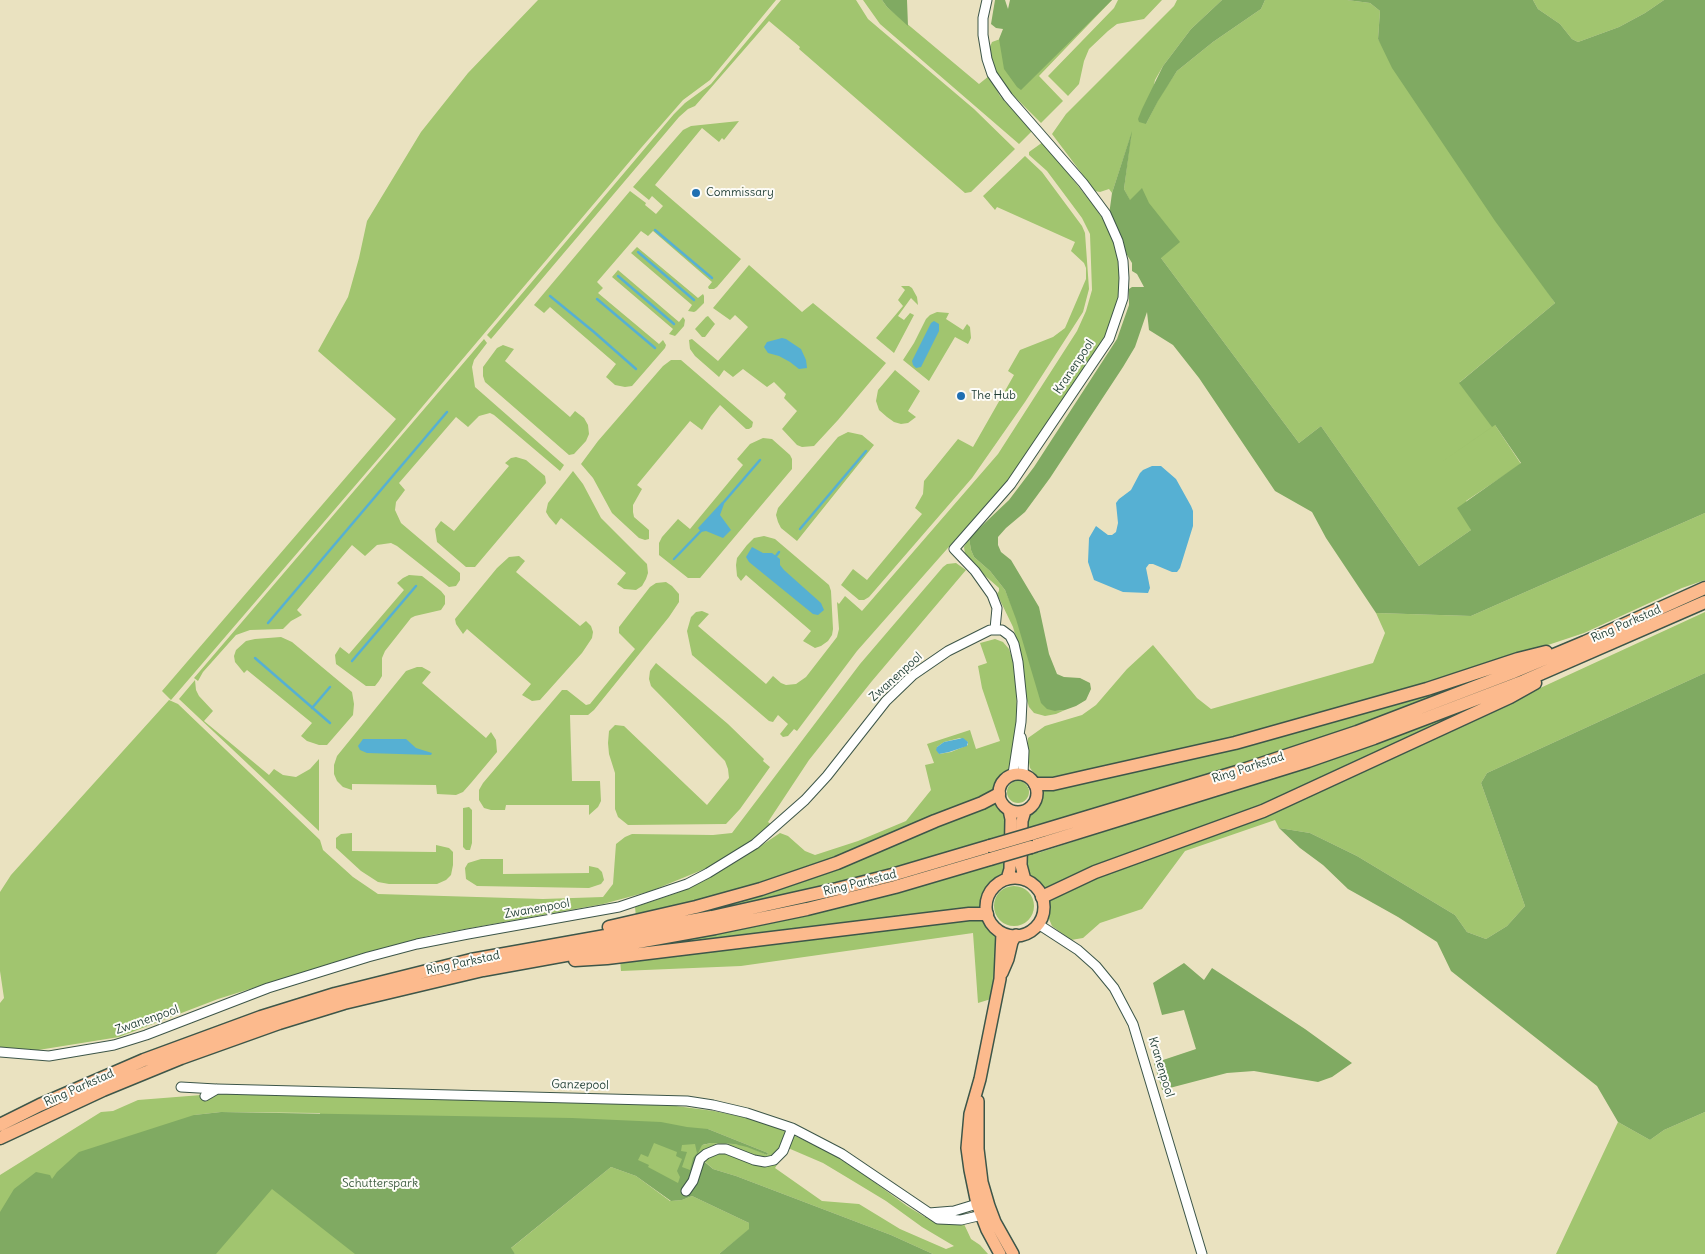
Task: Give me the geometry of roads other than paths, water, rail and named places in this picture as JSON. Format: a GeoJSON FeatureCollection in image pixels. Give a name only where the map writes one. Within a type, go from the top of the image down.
{"type":"FeatureCollection","features":[{"type":"Feature","properties":{"kind":"highway","name":"Ring Parkstad"},"geometry":{"type":"LineString","coordinates":[[0,1125],[144,1060],[304,1003],[398,977],[471,960],[712,917],[828,892],[892,875],[990,853],[1031,847],[1340,751],[1441,714],[1587,648],[1705,588]]}},
{"type":"Feature","properties":{"kind":"highway","name":"Ring Parkstad"},"geometry":{"type":"LineString","coordinates":[[0,1138],[138,1075],[209,1047],[344,1003],[507,965],[715,928],[806,909],[895,887],[990,853],[1031,834],[1237,772],[1357,732],[1511,673],[1587,648],[1705,602]]}},
{"type":"Feature","properties":{"kind":"highway"},"geometry":{"type":"LineString","coordinates":[[1035,784],[1046,784],[1088,776],[1235,743],[1427,689],[1518,659],[1587,648]]}},
{"type":"Feature","properties":{"kind":"highway"},"geometry":{"type":"LineString","coordinates":[[1042,897],[1103,869],[1263,811],[1510,697],[1587,648]]}},
{"type":"Feature","properties":{"kind":"highway"},"geometry":{"type":"LineString","coordinates":[[530,949],[760,889],[837,863],[982,803],[998,794]]}},
{"type":"Feature","properties":{"kind":"highway"},"geometry":{"type":"LineString","coordinates":[[507,965],[608,958],[969,914],[987,914]]}},
{"type":"Feature","properties":{"kind":"main road"},"geometry":{"type":"LineString","coordinates":[[1018,774],[1030,778],[1035,784],[1036,800],[1025,811],[1015,812],[1009,810],[1003,805],[998,794],[1002,781],[1018,774]]}},
{"type":"Feature","properties":{"kind":"main road"},"geometry":{"type":"LineString","coordinates":[[1007,879],[1010,869],[1011,819],[1009,810]]}},
{"type":"Feature","properties":{"kind":"main road"},"geometry":{"type":"LineString","coordinates":[[1025,811],[1022,822],[1021,865],[1025,880]]}},
{"type":"Feature","properties":{"kind":"main road"},"geometry":{"type":"LineString","coordinates":[[1019,878],[1025,880],[1034,884],[1042,897],[1044,908],[1038,924],[1026,933],[1016,935],[1002,933],[994,928],[989,921],[987,900],[990,892],[999,882],[1019,878]]}},
{"type":"Feature","properties":{"kind":"main road"},"geometry":{"type":"LineString","coordinates":[[1000,1254],[970,1170],[968,1140],[970,1114],[980,1079],[1000,979],[1002,933]]}},
{"type":"Feature","properties":{"kind":"main road"},"geometry":{"type":"LineString","coordinates":[[1000,979],[1016,935]]}},
{"type":"Feature","properties":{"kind":"main road"},"geometry":{"type":"LineString","coordinates":[[982,1208],[1013,1254]]}},
{"type":"Feature","properties":{"kind":"street","name":"Kranenpool"},"geometry":{"type":"LineString","coordinates":[[987,0],[983,18],[983,35],[992,74],[1008,97],[1083,183],[1106,214],[1118,241],[1124,261],[1123,298],[1110,339],[1011,484],[954,549],[975,571],[992,596],[996,608],[995,629]]}},
{"type":"Feature","properties":{"kind":"street"},"geometry":{"type":"LineString","coordinates":[[995,629],[1008,633],[1017,654],[1022,701],[1020,733],[1016,751],[1018,774]]}},
{"type":"Feature","properties":{"kind":"street","name":"Zwanenpool"},"geometry":{"type":"LineString","coordinates":[[0,1052],[49,1056],[114,1045],[146,1035],[268,988],[368,957],[451,937],[619,907],[687,884],[755,844],[805,800],[827,776],[886,701],[913,675],[954,647],[982,633],[995,629]]}},
{"type":"Feature","properties":{"kind":"street","name":"Kranenpool"},"geometry":{"type":"LineString","coordinates":[[1038,924],[1078,950],[1096,966],[1114,988],[1133,1024],[1202,1254]]}},
{"type":"Feature","properties":{"kind":"street","name":"Ganzepool"},"geometry":{"type":"LineString","coordinates":[[181,1087],[687,1101],[713,1104],[792,1128],[842,1154],[929,1213],[982,1208]]}},
{"type":"Feature","properties":{"kind":"street"},"geometry":{"type":"LineString","coordinates":[[205,1096],[216,1088]]}},
{"type":"Feature","properties":{"kind":"street"},"geometry":{"type":"LineString","coordinates":[[686,1191],[694,1180],[700,1159],[706,1154],[718,1149],[726,1149],[754,1160],[765,1162],[774,1160],[782,1151],[792,1128]]}},
{"type":"Feature","properties":{"kind":"water"},"geometry":{"type":"Polygon","coordinates":[[[934,321],[939,324],[939,331],[921,367],[916,368],[912,361],[931,323],[934,321]]]}},
{"type":"Feature","properties":{"kind":"water"},"geometry":{"type":"Polygon","coordinates":[[[782,338],[801,349],[807,368],[799,369],[779,356],[768,353],[764,347],[767,342],[782,338]]]}},
{"type":"Feature","properties":{"kind":"water"},"geometry":{"type":"Polygon","coordinates":[[[1152,466],[1161,466],[1176,479],[1193,511],[1193,526],[1180,568],[1177,572],[1149,564],[1146,568],[1150,588],[1148,593],[1123,592],[1094,580],[1088,562],[1089,538],[1096,526],[1108,535],[1116,532],[1118,523],[1116,503],[1131,490],[1140,473],[1152,466]]]}},
{"type":"Feature","properties":{"kind":"water"},"geometry":{"type":"Polygon","coordinates":[[[722,502],[724,504],[720,515],[731,530],[723,538],[706,531],[701,532],[698,528],[722,502]]]}},
{"type":"Feature","properties":{"kind":"water"},"geometry":{"type":"Polygon","coordinates":[[[752,547],[763,553],[772,553],[780,559],[780,565],[784,570],[821,603],[824,610],[818,615],[813,614],[749,562],[746,557],[752,547]]]}},
{"type":"Feature","properties":{"kind":"water"},"geometry":{"type":"Polygon","coordinates":[[[963,738],[968,742],[967,746],[939,754],[936,750],[944,742],[963,738]]]}},
{"type":"Feature","properties":{"kind":"water"},"geometry":{"type":"Polygon","coordinates":[[[363,739],[406,739],[416,748],[432,753],[431,755],[367,753],[360,750],[358,746],[363,739]]]}},
{"type":"Feature","properties":{"kind":"waterway"},"geometry":{"type":"LineString","coordinates":[[655,230],[712,278]]}},
{"type":"Feature","properties":{"kind":"waterway"},"geometry":{"type":"LineString","coordinates":[[638,252],[694,300]]}},
{"type":"Feature","properties":{"kind":"waterway"},"geometry":{"type":"LineString","coordinates":[[618,276],[674,324]]}},
{"type":"Feature","properties":{"kind":"waterway"},"geometry":{"type":"LineString","coordinates":[[550,296],[636,369]]}},
{"type":"Feature","properties":{"kind":"waterway"},"geometry":{"type":"LineString","coordinates":[[597,299],[655,348]]}},
{"type":"Feature","properties":{"kind":"waterway"},"geometry":{"type":"LineString","coordinates":[[268,623],[447,412]]}},
{"type":"Feature","properties":{"kind":"waterway"},"geometry":{"type":"LineString","coordinates":[[800,529],[866,451]]}},
{"type":"Feature","properties":{"kind":"waterway"},"geometry":{"type":"LineString","coordinates":[[723,503],[760,460]]}},
{"type":"Feature","properties":{"kind":"waterway"},"geometry":{"type":"LineString","coordinates":[[674,559],[701,531]]}},
{"type":"Feature","properties":{"kind":"waterway"},"geometry":{"type":"LineString","coordinates":[[776,556],[779,552]]}},
{"type":"Feature","properties":{"kind":"waterway"},"geometry":{"type":"LineString","coordinates":[[352,661],[416,586]]}},
{"type":"Feature","properties":{"kind":"waterway"},"geometry":{"type":"LineString","coordinates":[[255,658],[330,723]]}},
{"type":"Feature","properties":{"kind":"waterway"},"geometry":{"type":"LineString","coordinates":[[312,708],[330,687]]}},
{"type":"Feature","properties":{"kind":"place","name":"Commissary"},"geometry":{"type":"Point","coordinates":[696,193]}},
{"type":"Feature","properties":{"kind":"place","name":"The Hub"},"geometry":{"type":"Point","coordinates":[961,396]}},
{"type":"Feature","properties":{"kind":"park label","name":"Schutterspark"},"geometry":{"type":"Point","coordinates":[380,1184]}}]}
